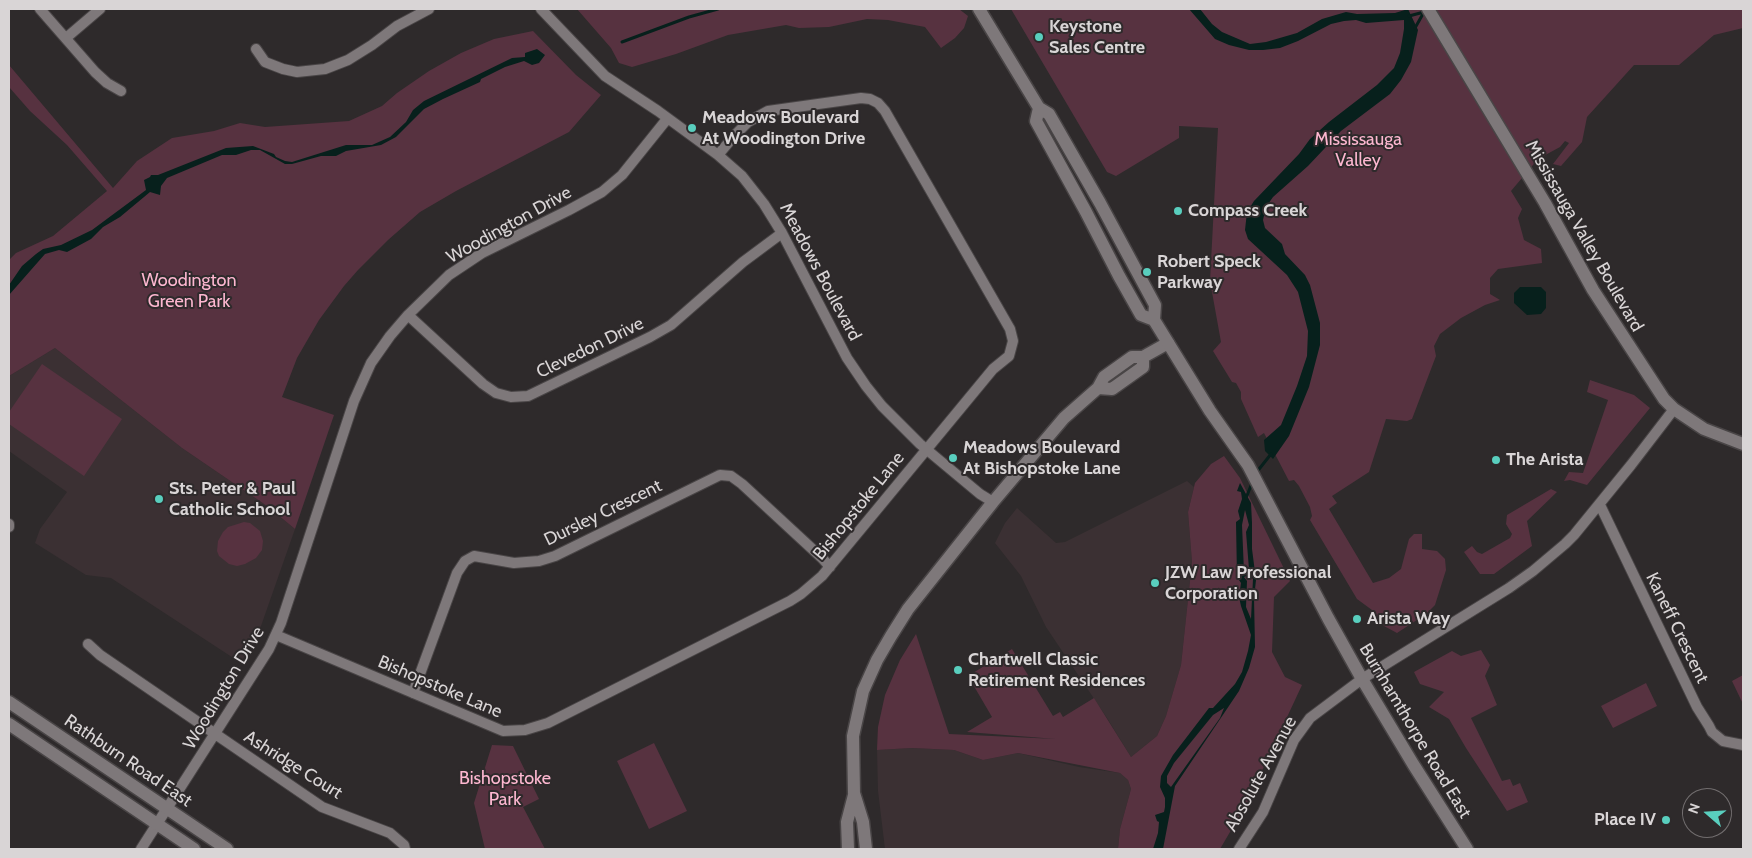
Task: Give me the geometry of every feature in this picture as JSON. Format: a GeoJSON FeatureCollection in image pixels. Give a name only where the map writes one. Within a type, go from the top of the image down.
{"type":"FeatureCollection","features":[{"type":"Feature","properties":{"kind":"street"},"geometry":{"type":"LineString","coordinates":[[40,9],[95,72],[107,83],[121,91]]}},
{"type":"Feature","properties":{"kind":"street"},"geometry":{"type":"LineString","coordinates":[[66,38],[100,9]]}},
{"type":"Feature","properties":{"kind":"street"},"geometry":{"type":"LineString","coordinates":[[256,49],[266,62],[283,70],[297,72],[325,69],[348,60],[397,26],[426,9]]}},
{"type":"Feature","properties":{"kind":"street","name":"Meadows Boulevard"},"geometry":{"type":"LineString","coordinates":[[541,9],[604,76],[718,155],[742,176],[764,204],[782,233],[847,358],[866,386],[899,425],[980,494],[993,502]]}},
{"type":"Feature","properties":{"kind":"street","name":"Burnhamthorpe Road East"},"geometry":{"type":"LineString","coordinates":[[979,9],[1038,108],[1036,121],[1141,315],[1154,320],[1210,411],[1248,465],[1362,679],[1467,849]]}},
{"type":"Feature","properties":{"kind":"street","name":"Mississauga Valley Boulevard"},"geometry":{"type":"LineString","coordinates":[[1428,9],[1545,203],[1593,290],[1664,399],[1674,409],[1704,429],[1743,444]]}},
{"type":"Feature","properties":{"kind":"street","name":"Bishopstoke Lane"},"geometry":{"type":"LineString","coordinates":[[276,635],[503,731],[525,730],[548,723],[790,601],[816,582],[992,369],[1009,356],[1013,341],[1010,329],[885,111],[878,103],[870,99],[861,98],[768,112],[748,122],[718,155]]}},
{"type":"Feature","properties":{"kind":"street","name":"Woodington Drive"},"geometry":{"type":"LineString","coordinates":[[141,849],[269,650],[276,635],[342,434],[362,381],[390,336],[408,315],[449,275],[482,253],[602,192],[622,175],[668,119]]}},
{"type":"Feature","properties":{"kind":"street","name":"Clevedon Drive"},"geometry":{"type":"LineString","coordinates":[[408,315],[483,384],[496,393],[511,397],[528,396],[671,325],[743,262],[782,233]]}},
{"type":"Feature","properties":{"kind":"street"},"geometry":{"type":"LineString","coordinates":[[848,849],[848,822],[854,793],[853,736],[863,691],[877,660],[908,609],[993,502],[1064,418],[1098,388],[1104,377],[1132,357],[1143,358],[1168,343]]}},
{"type":"Feature","properties":{"kind":"street"},"geometry":{"type":"LineString","coordinates":[[1362,679],[1509,588],[1565,544],[1600,505],[1674,409]]}},
{"type":"Feature","properties":{"kind":"street","name":"Dursley Crescent"},"geometry":{"type":"LineString","coordinates":[[413,693],[457,573],[464,562],[474,556],[514,563],[539,561],[555,556],[720,475],[732,476],[742,484],[830,566]]}},
{"type":"Feature","properties":{"kind":"street","name":"Kaneff Crescent"},"geometry":{"type":"LineString","coordinates":[[1600,505],[1712,732],[1724,741],[1743,745]]}},
{"type":"Feature","properties":{"kind":"street","name":"Ashridge Court"},"geometry":{"type":"LineString","coordinates":[[88,644],[100,655],[322,806],[390,833],[404,845],[405,849]]}},
{"type":"Feature","properties":{"kind":"street","name":"Absolute Avenue"},"geometry":{"type":"LineString","coordinates":[[1239,849],[1263,812],[1294,740],[1310,718],[1362,679]]}},
{"type":"Feature","properties":{"kind":"street","name":"Rathburn Road East"},"geometry":{"type":"LineString","coordinates":[[9,702],[227,849]]}},
{"type":"Feature","properties":{"kind":"street","name":"Rathburn Road East"},"geometry":{"type":"LineString","coordinates":[[9,724],[194,849]]}},
{"type":"Feature","properties":{"kind":"street"},"geometry":{"type":"LineString","coordinates":[[854,793],[863,822],[866,849]]}},
{"type":"Feature","properties":{"kind":"shaded area"},"geometry":{"type":"Polygon","coordinates":[[[1189,9],[1200,9],[1212,24],[1222,32],[1250,44],[1266,42],[1297,33],[1322,19],[1346,12],[1357,14],[1395,13],[1408,9],[1418,30],[1411,62],[1401,80],[1390,94],[1341,131],[1308,166],[1273,197],[1266,207],[1263,220],[1265,228],[1282,244],[1285,254],[1305,275],[1310,285],[1320,323],[1320,345],[1309,387],[1289,436],[1273,459],[1265,451],[1264,440],[1281,425],[1297,386],[1307,356],[1308,331],[1298,292],[1287,275],[1248,239],[1245,230],[1247,212],[1254,201],[1299,154],[1310,139],[1377,85],[1394,68],[1400,53],[1404,20],[1366,23],[1356,20],[1344,21],[1331,24],[1280,48],[1249,50],[1215,39],[1189,9]]]}},
{"type":"Feature","properties":{"kind":"shaded area"},"geometry":{"type":"Polygon","coordinates":[[[537,49],[545,55],[539,63],[532,65],[524,61],[505,67],[481,79],[480,82],[424,109],[396,137],[381,145],[346,151],[336,156],[321,156],[292,164],[285,164],[260,150],[251,150],[236,155],[222,155],[167,178],[161,186],[160,195],[150,192],[120,217],[103,227],[91,239],[67,252],[59,250],[45,254],[9,295],[9,285],[22,266],[36,254],[43,249],[61,245],[92,230],[146,190],[144,180],[151,175],[158,175],[226,148],[253,146],[274,154],[285,161],[292,162],[346,145],[372,145],[390,137],[406,122],[413,110],[424,101],[512,58],[525,57],[525,53],[537,49]]]}},
{"type":"Feature","properties":{"kind":"shaded area"},"geometry":{"type":"Polygon","coordinates":[[[1520,287],[1541,287],[1546,292],[1546,308],[1541,314],[1527,315],[1514,303],[1514,293],[1520,287]]]}},
{"type":"Feature","properties":{"kind":"shaded area","name":"Sts. Peter & Paul Catholic School"},"geometry":{"type":"Polygon","coordinates":[[[55,348],[182,448],[267,506],[295,529],[261,626],[241,663],[111,578],[86,575],[35,543],[40,529],[67,492],[9,451],[9,376],[55,348]]]}},
{"type":"Feature","properties":{"kind":"shaded area"},"geometry":{"type":"Polygon","coordinates":[[[1187,481],[1194,487],[1188,512],[1192,562],[1181,665],[1166,716],[1157,736],[1131,757],[1046,627],[1021,576],[995,543],[1005,523],[1017,508],[1056,543],[1065,542],[1187,481]]]}},
{"type":"Feature","properties":{"kind":"shaded area"},"geometry":{"type":"Polygon","coordinates":[[[1240,483],[1251,503],[1252,549],[1256,580],[1254,598],[1255,647],[1249,668],[1239,691],[1175,786],[1163,849],[1153,849],[1159,822],[1155,815],[1164,812],[1165,807],[1165,798],[1160,787],[1161,776],[1173,755],[1209,708],[1213,708],[1235,684],[1242,672],[1248,651],[1251,635],[1241,606],[1239,597],[1241,583],[1237,577],[1236,522],[1240,519],[1238,511],[1242,499],[1241,492],[1237,491],[1240,483]],[[1245,510],[1242,525],[1244,572],[1249,569],[1246,532],[1249,525],[1245,510]],[[1249,575],[1244,577],[1247,581],[1246,607],[1251,619],[1253,579],[1249,575]],[[1224,708],[1213,715],[1174,763],[1167,776],[1167,783],[1171,787],[1220,718],[1224,708]]]}},
{"type":"Feature","properties":{"kind":"shaded area"},"geometry":{"type":"Polygon","coordinates":[[[912,748],[954,750],[983,760],[1018,753],[1079,767],[1120,773],[1128,780],[1131,789],[1120,829],[1118,849],[885,849],[878,791],[877,750],[912,748]]]}},
{"type":"Feature","properties":{"kind":"green space"},"geometry":{"type":"Polygon","coordinates":[[[577,9],[959,9],[968,16],[964,28],[955,38],[941,48],[925,27],[888,20],[867,19],[829,27],[799,28],[786,25],[728,35],[676,54],[632,67],[619,63],[611,48],[577,9]]]}},
{"type":"Feature","properties":{"kind":"green space","name":"Mississauga Valley"},"geometry":{"type":"Polygon","coordinates":[[[1011,9],[1743,9],[1743,28],[1714,35],[1679,65],[1634,65],[1587,117],[1582,142],[1561,166],[1553,164],[1569,143],[1565,141],[1560,147],[1538,159],[1511,191],[1522,209],[1518,218],[1524,240],[1541,249],[1542,263],[1498,269],[1490,278],[1490,294],[1500,300],[1485,305],[1461,318],[1440,334],[1434,346],[1436,356],[1412,419],[1407,421],[1386,419],[1369,472],[1332,496],[1337,503],[1329,509],[1373,583],[1389,578],[1401,569],[1409,539],[1414,534],[1422,534],[1422,549],[1437,551],[1445,559],[1446,570],[1435,605],[1426,614],[1397,633],[1384,626],[1372,610],[1357,599],[1310,520],[1312,516],[1310,507],[1299,486],[1294,480],[1289,481],[1264,433],[1258,437],[1241,399],[1241,392],[1236,383],[1232,382],[1213,351],[1221,342],[1210,281],[1218,128],[1179,126],[1179,138],[1116,176],[1107,172],[1011,9]]]}},
{"type":"Feature","properties":{"kind":"green space","name":"Woodington Green Park"},"geometry":{"type":"Polygon","coordinates":[[[533,31],[576,75],[601,95],[569,132],[420,212],[358,270],[319,320],[297,358],[282,397],[334,415],[295,529],[267,506],[182,448],[55,348],[9,376],[9,260],[16,253],[53,236],[107,191],[67,145],[30,111],[9,87],[9,65],[113,188],[137,161],[172,138],[214,131],[240,123],[265,127],[349,121],[382,106],[429,71],[461,53],[494,39],[533,31]]]}},
{"type":"Feature","properties":{"kind":"green space"},"geometry":{"type":"Polygon","coordinates":[[[42,364],[122,419],[84,476],[9,424],[9,412],[42,364]]]}},
{"type":"Feature","properties":{"kind":"green space"},"geometry":{"type":"Polygon","coordinates":[[[1590,380],[1634,395],[1650,408],[1587,485],[1570,480],[1564,481],[1569,472],[1583,473],[1608,400],[1587,392],[1590,380]]]}},
{"type":"Feature","properties":{"kind":"green space"},"geometry":{"type":"Polygon","coordinates":[[[1224,456],[1240,478],[1290,581],[1274,597],[1272,652],[1285,677],[1302,685],[1247,803],[1220,849],[1118,849],[1120,829],[1131,789],[1128,780],[1120,773],[1018,753],[983,760],[954,750],[912,748],[877,750],[878,727],[885,695],[900,660],[916,634],[949,734],[1056,739],[967,732],[992,717],[968,676],[1012,649],[1053,716],[1060,712],[1063,717],[1094,698],[1131,757],[1157,736],[1166,716],[1181,665],[1192,562],[1188,512],[1195,483],[1211,464],[1224,456]]]}},
{"type":"Feature","properties":{"kind":"green space"},"geometry":{"type":"Polygon","coordinates":[[[1551,489],[1557,492],[1527,521],[1532,546],[1494,574],[1480,574],[1464,552],[1472,546],[1477,552],[1482,554],[1510,538],[1512,534],[1506,524],[1507,515],[1551,489]]]}},
{"type":"Feature","properties":{"kind":"green space"},"geometry":{"type":"Polygon","coordinates":[[[244,522],[250,523],[260,531],[263,541],[262,550],[256,558],[245,564],[237,566],[229,564],[219,556],[217,551],[218,541],[228,527],[244,522]]]}},
{"type":"Feature","properties":{"kind":"green space"},"geometry":{"type":"Polygon","coordinates":[[[1481,650],[1490,665],[1485,676],[1497,705],[1471,718],[1502,781],[1510,779],[1513,786],[1520,783],[1528,802],[1507,811],[1449,719],[1429,707],[1444,692],[1420,684],[1414,672],[1452,651],[1461,656],[1481,650]]]}},
{"type":"Feature","properties":{"kind":"green space"},"geometry":{"type":"Polygon","coordinates":[[[1743,675],[1743,704],[1732,681],[1743,675]]]}},
{"type":"Feature","properties":{"kind":"green space"},"geometry":{"type":"Polygon","coordinates":[[[1646,683],[1657,706],[1613,728],[1601,706],[1646,683]]]}},
{"type":"Feature","properties":{"kind":"green space"},"geometry":{"type":"Polygon","coordinates":[[[654,743],[687,811],[649,829],[617,761],[654,743]]]}},
{"type":"Feature","properties":{"kind":"green space","name":"Bishopstoke Park"},"geometry":{"type":"Polygon","coordinates":[[[492,745],[513,746],[539,799],[523,807],[545,849],[485,849],[474,803],[492,745]]]}},
{"type":"Feature","properties":{"kind":"waterway"},"geometry":{"type":"LineString","coordinates":[[622,42],[689,17],[718,9]]}},
{"type":"Feature","properties":{"kind":"waterway"},"geometry":{"type":"LineString","coordinates":[[1409,16],[1424,12]]}},
{"type":"Feature","properties":{"kind":"waterway"},"geometry":{"type":"LineString","coordinates":[[1415,28],[1424,12]]}},
{"type":"Feature","properties":{"kind":"waterway"},"geometry":{"type":"LineString","coordinates":[[1256,473],[1271,454]]}},
{"type":"Feature","properties":{"kind":"waterway"},"geometry":{"type":"LineString","coordinates":[[1246,498],[1252,483]]}},
{"type":"Feature","properties":{"kind":"place","name":"Keystone Sales Centre"},"geometry":{"type":"Point","coordinates":[1039,37]}},
{"type":"Feature","properties":{"kind":"place","name":"Meadows Boulevard At Woodington Drive"},"geometry":{"type":"Point","coordinates":[692,128]}},
{"type":"Feature","properties":{"kind":"place","name":"Compass Creek"},"geometry":{"type":"Point","coordinates":[1178,211]}},
{"type":"Feature","properties":{"kind":"place","name":"Robert Speck Parkway"},"geometry":{"type":"Point","coordinates":[1147,272]}},
{"type":"Feature","properties":{"kind":"place","name":"Meadows Boulevard At Bishopstoke Lane"},"geometry":{"type":"Point","coordinates":[953,458]}},
{"type":"Feature","properties":{"kind":"place","name":"The Arista"},"geometry":{"type":"Point","coordinates":[1496,460]}},
{"type":"Feature","properties":{"kind":"place","name":"Sts. Peter & Paul Catholic School"},"geometry":{"type":"Point","coordinates":[159,499]}},
{"type":"Feature","properties":{"kind":"place","name":"JZW Law Professional Corporation"},"geometry":{"type":"Point","coordinates":[1155,583]}},
{"type":"Feature","properties":{"kind":"place","name":"Arista Way"},"geometry":{"type":"Point","coordinates":[1357,619]}},
{"type":"Feature","properties":{"kind":"place","name":"Chartwell Classic Retirement Residences"},"geometry":{"type":"Point","coordinates":[958,670]}},
{"type":"Feature","properties":{"kind":"place","name":"Place IV"},"geometry":{"type":"Point","coordinates":[1666,820]}}]}
